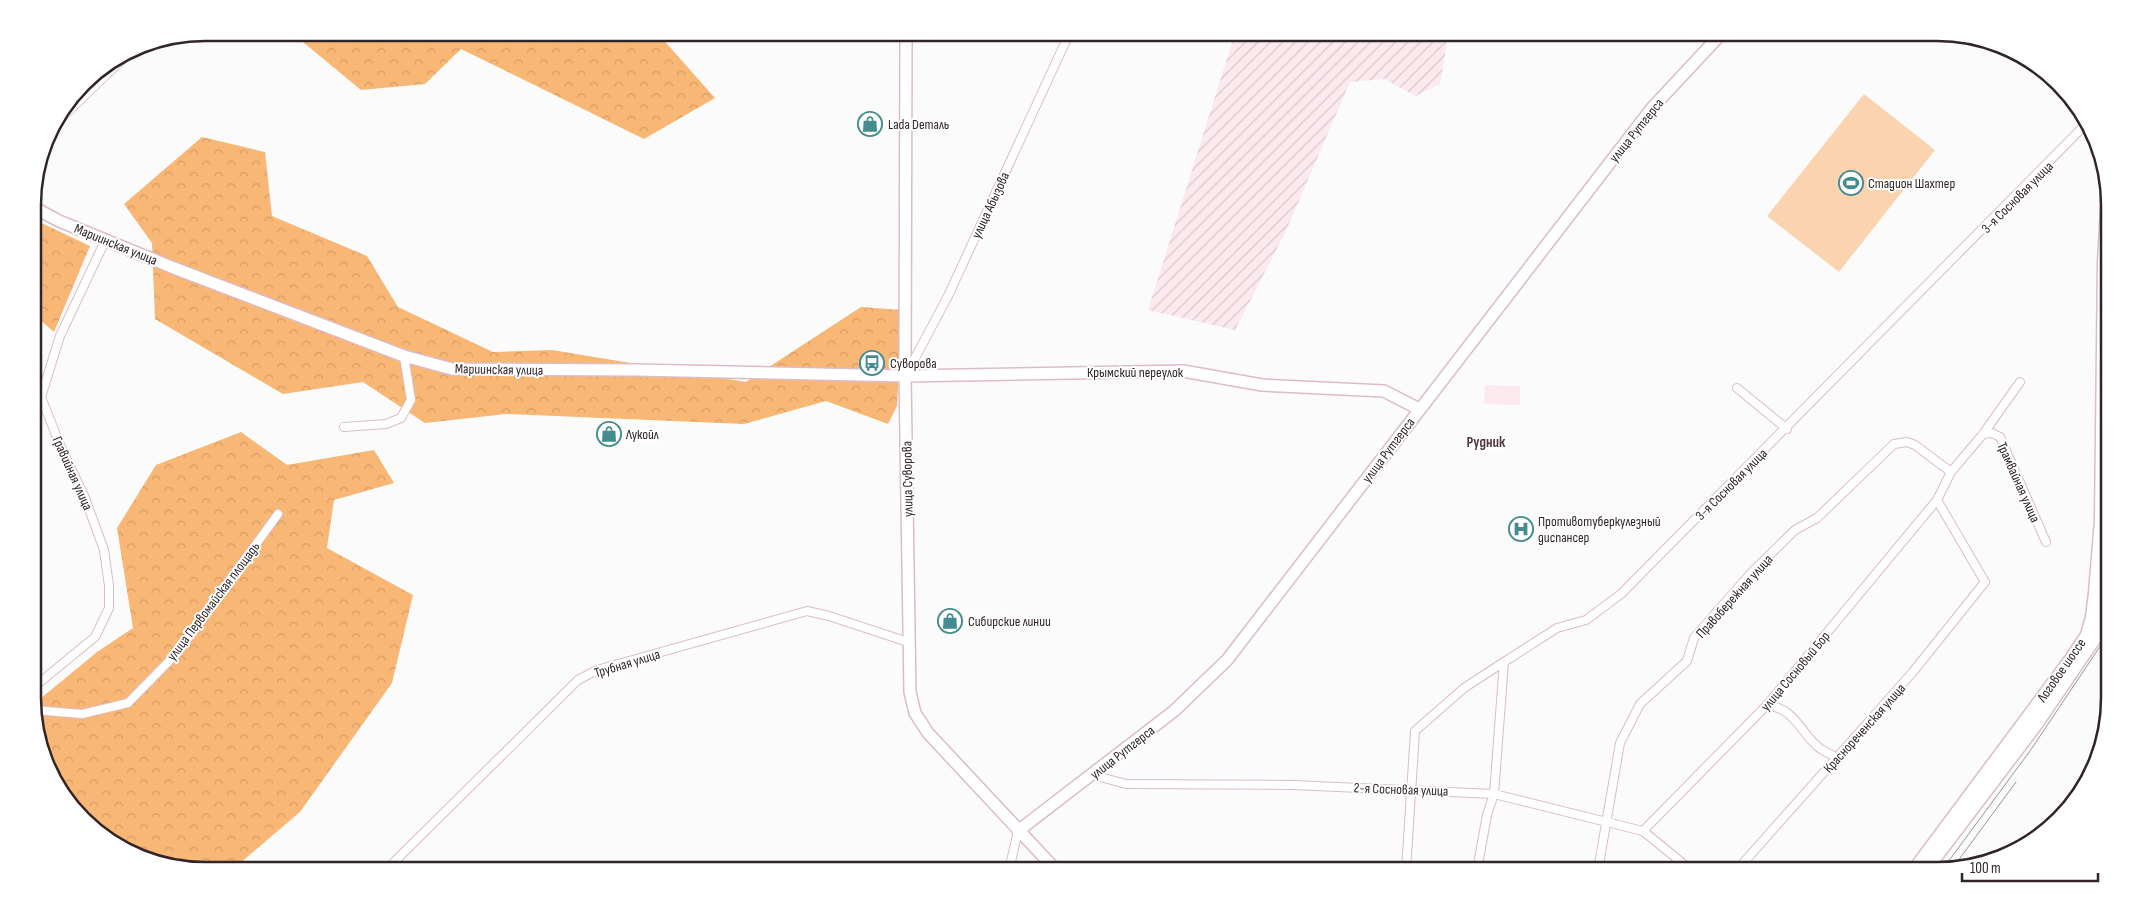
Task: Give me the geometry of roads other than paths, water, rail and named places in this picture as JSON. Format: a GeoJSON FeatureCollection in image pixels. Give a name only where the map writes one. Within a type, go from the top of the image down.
{"type":"FeatureCollection","features":[{"type":"Feature","properties":{"kind":"main road","name":"улица Суворова"},"geometry":{"type":"LineString","coordinates":[[906,41],[905,376],[910,692],[920,723],[1048,862]]}},
{"type":"Feature","properties":{"kind":"main road","name":"улица Рутгерса"},"geometry":{"type":"LineString","coordinates":[[1018,831],[1174,711],[1227,660],[1652,108],[1715,41]]}},
{"type":"Feature","properties":{"kind":"main road","name":"Мариинская улица"},"geometry":{"type":"LineString","coordinates":[[42,211],[106,241],[404,356],[452,369],[636,370],[905,376]]}},
{"type":"Feature","properties":{"kind":"main road","name":"Крымский переулок"},"geometry":{"type":"LineString","coordinates":[[905,376],[1183,371],[1262,385],[1384,391],[1419,409]]}},
{"type":"Feature","properties":{"kind":"main road","name":"Логовое шоссе"},"geometry":{"type":"LineString","coordinates":[[1921,861],[2087,635],[2092,617],[2101,520]]}},
{"type":"Feature","properties":{"kind":"main road","name":"Логовое шоссе"},"geometry":{"type":"LineString","coordinates":[[1933,861],[2035,726],[2096,638],[2101,621]]}},
{"type":"Feature","properties":{"kind":"street","name":"улица Абызова"},"geometry":{"type":"LineString","coordinates":[[905,376],[948,296],[1066,41]]}},
{"type":"Feature","properties":{"kind":"street"},"geometry":{"type":"LineString","coordinates":[[75,104],[106,75]]}},
{"type":"Feature","properties":{"kind":"street","name":"3-я Сосновая улица"},"geometry":{"type":"LineString","coordinates":[[1412,789],[1415,731],[1464,688],[1557,628],[1586,620],[1621,594],[1787,429],[2081,129]]}},
{"type":"Feature","properties":{"kind":"street","name":"Гравийная улица"},"geometry":{"type":"LineString","coordinates":[[42,395],[60,336],[106,241]]}},
{"type":"Feature","properties":{"kind":"street"},"geometry":{"type":"LineString","coordinates":[[344,427],[386,424],[402,418],[411,400],[404,356]]}},
{"type":"Feature","properties":{"kind":"street","name":"Трамвайная улица"},"geometry":{"type":"LineString","coordinates":[[1937,500],[1951,472],[1983,434],[2020,382]]}},
{"type":"Feature","properties":{"kind":"street"},"geometry":{"type":"LineString","coordinates":[[1737,388],[1787,429]]}},
{"type":"Feature","properties":{"kind":"street","name":"Гравийная улица"},"geometry":{"type":"LineString","coordinates":[[41,681],[95,637],[109,608],[109,586],[104,550],[85,498],[60,445],[42,399]]}},
{"type":"Feature","properties":{"kind":"street","name":"Трамвайная улица"},"geometry":{"type":"LineString","coordinates":[[1983,434],[1992,433],[2000,437],[2046,542]]}},
{"type":"Feature","properties":{"kind":"street","name":"Правобережная улица"},"geometry":{"type":"LineString","coordinates":[[1600,861],[1620,743],[1640,704],[1687,661],[1694,638],[1752,572],[1795,530],[1817,518],[1894,444],[1907,442],[1915,445],[1951,472]]}},
{"type":"Feature","properties":{"kind":"street","name":"Краснореченская улица"},"geometry":{"type":"LineString","coordinates":[[1745,861],[1912,673],[1985,582],[1937,500]]}},
{"type":"Feature","properties":{"kind":"street","name":"улица Сосновый Бор"},"geometry":{"type":"LineString","coordinates":[[1643,831],[1767,705],[1937,500]]}},
{"type":"Feature","properties":{"kind":"street","name":"улица Первомайская площадь"},"geometry":{"type":"LineString","coordinates":[[42,711],[82,714],[128,703],[177,653],[278,514]]}},
{"type":"Feature","properties":{"kind":"street","name":"Трубная улица"},"geometry":{"type":"LineString","coordinates":[[394,862],[578,680],[597,670],[807,611],[829,616],[908,642]]}},
{"type":"Feature","properties":{"kind":"street"},"geometry":{"type":"LineString","coordinates":[[1479,861],[1487,815],[1494,794],[1504,662]]}},
{"type":"Feature","properties":{"kind":"street"},"geometry":{"type":"LineString","coordinates":[[1767,705],[1780,707],[1799,723],[1817,746],[1837,758]]}},
{"type":"Feature","properties":{"kind":"street","name":"2-я Сосновая улица"},"geometry":{"type":"LineString","coordinates":[[1093,775],[1126,784],[1293,785],[1494,794],[1643,831],[1680,861]]}},
{"type":"Feature","properties":{"kind":"street"},"geometry":{"type":"LineString","coordinates":[[1407,861],[1412,789]]}},
{"type":"Feature","properties":{"kind":"street"},"geometry":{"type":"LineString","coordinates":[[1011,862],[1018,831]]}},
{"type":"Feature","properties":{"kind":"tram line"},"geometry":{"type":"LineString","coordinates":[[1949,861],[2030,751],[2101,645]]}},
{"type":"Feature","properties":{"kind":"tram line"},"geometry":{"type":"LineString","coordinates":[[1959,860],[2016,782]]}},
{"type":"Feature","properties":{"kind":"place","name":"Lada Dеталь"},"geometry":{"type":"Point","coordinates":[870,124]}},
{"type":"Feature","properties":{"kind":"place","name":"Стадион Шахтер"},"geometry":{"type":"Point","coordinates":[1851,183]}},
{"type":"Feature","properties":{"kind":"place","name":"Суворова"},"geometry":{"type":"Point","coordinates":[872,363]}},
{"type":"Feature","properties":{"kind":"place","name":"Лукойл"},"geometry":{"type":"Point","coordinates":[609,434]}},
{"type":"Feature","properties":{"kind":"place","name":"Противотуберкулезный диспансер"},"geometry":{"type":"Point","coordinates":[1521,529]}},
{"type":"Feature","properties":{"kind":"place","name":"Сибирские линии"},"geometry":{"type":"Point","coordinates":[950,621]}},
{"type":"Feature","properties":{"kind":"district","name":"Рудник"},"geometry":{"type":"Point","coordinates":[1486,442]}}]}
